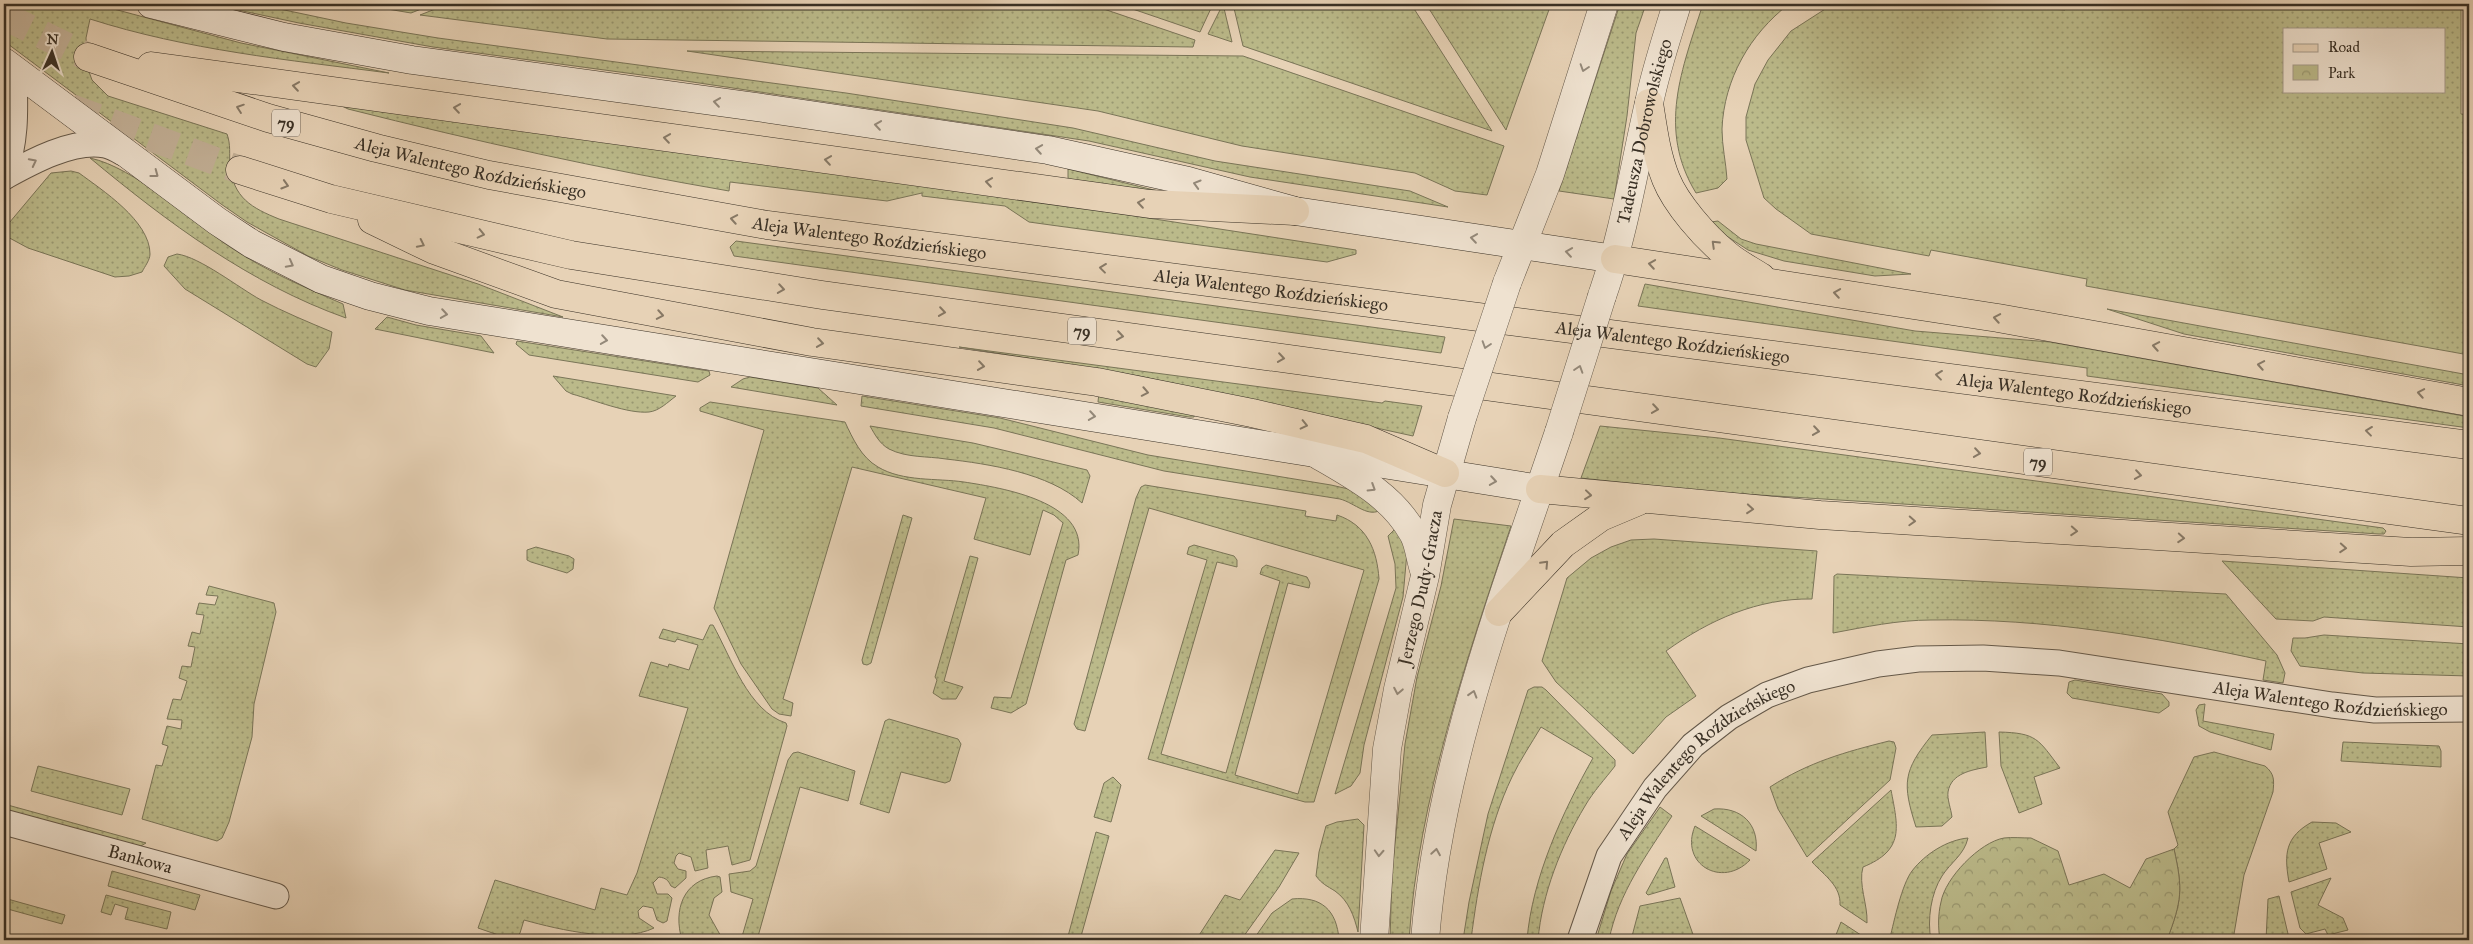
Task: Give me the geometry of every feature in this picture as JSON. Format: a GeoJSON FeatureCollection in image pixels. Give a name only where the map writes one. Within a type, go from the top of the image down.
{"type":"FeatureCollection","features":[{"type":"Feature","properties":{"kind":"main road"},"geometry":{"type":"LineString","coordinates":[[151,4],[284,37],[412,60],[763,108],[1048,150],[1188,181],[1295,212],[1998,318],[2469,402]]}},
{"type":"Feature","properties":{"kind":"main road"},"geometry":{"type":"LineString","coordinates":[[1522,245],[1550,174],[1604,4]]}},
{"type":"Feature","properties":{"kind":"main road","name":"Tadeusza Dobrowolskiego"},"geometry":{"type":"LineString","coordinates":[[1615,259],[1649,103],[1677,4]]}},
{"type":"Feature","properties":{"kind":"main road","name":"Aleja Walentego Roździeńskiego"},"geometry":{"type":"LineString","coordinates":[[1295,212],[1150,204],[88,57],[268,118],[376,148],[489,175],[767,225],[2469,445]]}},
{"type":"Feature","properties":{"kind":"main road"},"geometry":{"type":"LineString","coordinates":[[9,65],[217,221],[276,257],[345,288],[405,306],[740,362],[1540,489],[1820,516],[2391,551],[2469,551]]}},
{"type":"Feature","properties":{"kind":"main road"},"geometry":{"type":"LineString","coordinates":[[1649,103],[1657,153],[1666,180],[1685,210],[1726,255],[1769,282]]}},
{"type":"Feature","properties":{"kind":"main road","name":"79"},"geometry":{"type":"LineString","coordinates":[[240,170],[331,199],[571,255],[822,295],[2469,521]]}},
{"type":"Feature","properties":{"kind":"main road"},"geometry":{"type":"LineString","coordinates":[[331,199],[432,249],[556,294],[812,342],[1098,382],[1213,405],[1366,439],[1445,473]]}},
{"type":"Feature","properties":{"kind":"main road","name":"Jerzego Dudy-Gracza"},"geometry":{"type":"LineString","coordinates":[[1374,940],[1387,749],[1398,689],[1425,576],[1437,505],[1462,418],[1507,283],[1522,245]]}},
{"type":"Feature","properties":{"kind":"main road"},"geometry":{"type":"LineString","coordinates":[[1425,940],[1438,835],[1457,748],[1499,612],[1615,259]]}},
{"type":"Feature","properties":{"kind":"main road"},"geometry":{"type":"LineString","coordinates":[[1315,453],[1381,493],[1398,511],[1414,534],[1425,576]]}},
{"type":"Feature","properties":{"kind":"main road"},"geometry":{"type":"LineString","coordinates":[[1499,612],[1563,544],[1600,517],[1641,500]]}},
{"type":"Feature","properties":{"kind":"street"},"geometry":{"type":"LineString","coordinates":[[4,177],[12,151],[16,128],[9,65]]}},
{"type":"Feature","properties":{"kind":"street"},"geometry":{"type":"LineString","coordinates":[[4,177],[43,157],[63,150],[92,145],[106,145],[130,156]]}},
{"type":"Feature","properties":{"kind":"street","name":"Aleja Walentego Roździeńskiego"},"geometry":{"type":"LineString","coordinates":[[1580,940],[1609,856],[1655,788],[1687,751],[1729,717],[1767,694],[1808,680],[1878,664],[1918,659],[1983,658],[2060,662],[2332,705],[2375,710],[2469,709]]}},
{"type":"Feature","properties":{"kind":"street","name":"Bankowa"},"geometry":{"type":"LineString","coordinates":[[4,822],[276,896]]}},
{"type":"Feature","properties":{"kind":"green space"},"geometry":{"type":"Polygon","coordinates":[[[4,4],[95,4],[241,43],[389,73],[238,53],[163,39],[90,19],[86,38],[88,69],[92,80],[108,96],[227,134],[230,165],[235,186],[252,206],[260,211],[279,219],[478,284],[563,317],[405,290],[342,270],[308,256],[247,222],[4,41],[4,4]]]}},
{"type":"Feature","properties":{"kind":"green space"},"geometry":{"type":"Polygon","coordinates":[[[210,4],[256,4],[346,23],[438,38],[846,93],[1073,128],[1215,161],[1410,191],[1448,207],[1250,177],[1089,141],[679,80],[433,47],[299,23],[210,4]]]}},
{"type":"Feature","properties":{"kind":"green space"},"geometry":{"type":"Polygon","coordinates":[[[358,4],[434,4],[411,13],[358,4]]]}},
{"type":"Feature","properties":{"kind":"green space"},"geometry":{"type":"Polygon","coordinates":[[[448,4],[1089,4],[1195,40],[1193,47],[607,39],[420,15],[448,4]]]}},
{"type":"Feature","properties":{"kind":"green space"},"geometry":{"type":"Polygon","coordinates":[[[1118,4],[1213,4],[1200,32],[1118,4]]]}},
{"type":"Feature","properties":{"kind":"green space"},"geometry":{"type":"Polygon","coordinates":[[[1223,4],[1232,42],[1208,34],[1223,4]]]}},
{"type":"Feature","properties":{"kind":"green space"},"geometry":{"type":"Polygon","coordinates":[[[1233,4],[1411,4],[1492,131],[1243,46],[1233,4]]]}},
{"type":"Feature","properties":{"kind":"green space"},"geometry":{"type":"Polygon","coordinates":[[[1426,4],[1551,4],[1506,130],[1426,4]]]}},
{"type":"Feature","properties":{"kind":"green space"},"geometry":{"type":"Polygon","coordinates":[[[1620,4],[1646,4],[1636,33],[1627,116],[1614,199],[1559,191],[1620,4]]]}},
{"type":"Feature","properties":{"kind":"green space"},"geometry":{"type":"Polygon","coordinates":[[[1703,4],[1789,4],[1762,29],[1751,44],[1734,75],[1724,111],[1722,129],[1727,179],[1718,188],[1696,193],[1684,169],[1678,146],[1676,122],[1681,75],[1703,4]]]}},
{"type":"Feature","properties":{"kind":"green space"},"geometry":{"type":"Polygon","coordinates":[[[1833,4],[1862,4],[1879,9],[1897,4],[2051,4],[2051,9],[2065,10],[2065,4],[2461,4],[2461,114],[2469,115],[2469,355],[2086,286],[2087,279],[1931,250],[1929,256],[1811,234],[1764,198],[1746,140],[1746,117],[1755,84],[1768,60],[1791,31],[1833,4]]]}},
{"type":"Feature","properties":{"kind":"green space"},"geometry":{"type":"Polygon","coordinates":[[[687,51],[1243,56],[1504,146],[1487,195],[1455,191],[1415,173],[1242,146],[1098,111],[687,51]]]}},
{"type":"Feature","properties":{"kind":"green space"},"geometry":{"type":"Polygon","coordinates":[[[342,106],[1083,208],[1356,250],[1356,254],[1327,262],[1029,222],[1005,206],[922,196],[922,193],[887,201],[730,182],[729,191],[538,154],[396,121],[342,106]]]}},
{"type":"Feature","properties":{"kind":"green space"},"geometry":{"type":"Polygon","coordinates":[[[90,158],[126,172],[144,183],[214,236],[257,264],[343,304],[346,318],[276,288],[211,249],[149,205],[90,158]]]}},
{"type":"Feature","properties":{"kind":"green space"},"geometry":{"type":"Polygon","coordinates":[[[1068,169],[1162,192],[1068,179],[1068,169]]]}},
{"type":"Feature","properties":{"kind":"green space"},"geometry":{"type":"Polygon","coordinates":[[[71,171],[79,173],[112,197],[134,218],[148,242],[150,254],[142,272],[129,276],[115,277],[28,248],[4,235],[4,229],[51,173],[71,171]]]}},
{"type":"Feature","properties":{"kind":"green space"},"geometry":{"type":"Polygon","coordinates":[[[1718,221],[1741,239],[1756,244],[1911,274],[1875,276],[1784,261],[1748,250],[1722,233],[1711,222],[1718,221]]]}},
{"type":"Feature","properties":{"kind":"green space"},"geometry":{"type":"Polygon","coordinates":[[[736,241],[1445,337],[1441,353],[734,256],[730,247],[736,241]]]}},
{"type":"Feature","properties":{"kind":"green space"},"geometry":{"type":"Polygon","coordinates":[[[177,254],[186,256],[208,267],[252,295],[332,332],[329,349],[316,367],[307,364],[185,289],[164,266],[168,257],[177,254]]]}},
{"type":"Feature","properties":{"kind":"green space"},"geometry":{"type":"Polygon","coordinates":[[[1645,284],[1915,331],[2050,342],[2469,417],[2469,428],[2087,376],[2087,368],[1638,306],[1645,284]]]}},
{"type":"Feature","properties":{"kind":"green space"},"geometry":{"type":"Polygon","coordinates":[[[2107,309],[2469,375],[2469,386],[2184,334],[2107,309]]]}},
{"type":"Feature","properties":{"kind":"green space"},"geometry":{"type":"Polygon","coordinates":[[[387,317],[416,325],[481,336],[494,353],[375,329],[387,317]]]}},
{"type":"Feature","properties":{"kind":"green space"},"geometry":{"type":"Polygon","coordinates":[[[517,341],[709,371],[710,375],[698,382],[529,355],[516,344],[517,341]]]}},
{"type":"Feature","properties":{"kind":"green space"},"geometry":{"type":"Polygon","coordinates":[[[959,347],[1382,403],[1385,401],[1422,406],[1413,436],[1139,376],[959,347]]]}},
{"type":"Feature","properties":{"kind":"green space"},"geometry":{"type":"Polygon","coordinates":[[[553,376],[676,396],[653,411],[631,411],[572,394],[566,391],[553,376]]]}},
{"type":"Feature","properties":{"kind":"green space"},"geometry":{"type":"Polygon","coordinates":[[[750,377],[818,388],[837,405],[731,387],[750,377]]]}},
{"type":"Feature","properties":{"kind":"green space"},"geometry":{"type":"Polygon","coordinates":[[[1099,392],[1195,413],[1194,417],[1189,417],[1098,402],[1099,392]]]}},
{"type":"Feature","properties":{"kind":"green space"},"geometry":{"type":"Polygon","coordinates":[[[862,396],[1000,418],[1148,455],[1331,485],[1353,490],[1382,509],[1372,512],[1340,499],[1164,471],[994,428],[861,406],[862,396]]]}},
{"type":"Feature","properties":{"kind":"green space"},"geometry":{"type":"Polygon","coordinates":[[[710,402],[845,422],[862,453],[872,463],[888,472],[920,479],[954,481],[1000,488],[1040,501],[1057,510],[1070,522],[1078,537],[1078,555],[1066,560],[1026,704],[1011,713],[991,708],[994,697],[1011,698],[1063,523],[1054,515],[1043,510],[1030,555],[974,539],[986,498],[852,467],[783,699],[793,703],[791,716],[779,714],[772,709],[741,664],[714,608],[764,430],[700,411],[700,408],[710,402]]]}},
{"type":"Feature","properties":{"kind":"green space"},"geometry":{"type":"Polygon","coordinates":[[[870,426],[973,443],[1087,470],[1090,476],[1082,503],[1053,484],[1018,472],[981,464],[896,452],[883,445],[870,426]]]}},
{"type":"Feature","properties":{"kind":"green space"},"geometry":{"type":"Polygon","coordinates":[[[1600,426],[1719,438],[2383,528],[2386,531],[2384,534],[2379,534],[1712,492],[1581,478],[1600,426]]]}},
{"type":"Feature","properties":{"kind":"green space"},"geometry":{"type":"Polygon","coordinates":[[[1145,485],[1306,511],[1305,516],[1336,521],[1337,515],[1356,525],[1363,532],[1373,549],[1379,579],[1314,802],[1305,802],[1148,759],[1207,560],[1187,554],[1189,547],[1194,545],[1234,556],[1237,560],[1237,567],[1217,562],[1161,754],[1226,773],[1280,581],[1260,574],[1262,568],[1266,565],[1307,577],[1310,583],[1309,588],[1288,583],[1235,775],[1298,794],[1364,570],[1149,508],[1085,731],[1077,729],[1074,724],[1136,498],[1141,487],[1145,485]]]}},
{"type":"Feature","properties":{"kind":"green space"},"geometry":{"type":"Polygon","coordinates":[[[903,515],[912,518],[871,663],[863,664],[862,660],[903,515]]]}},
{"type":"Feature","properties":{"kind":"green space"},"geometry":{"type":"Polygon","coordinates":[[[1454,519],[1511,526],[1447,730],[1423,835],[1414,888],[1409,940],[1390,940],[1392,874],[1405,744],[1417,677],[1441,586],[1454,519]]]}},
{"type":"Feature","properties":{"kind":"green space"},"geometry":{"type":"Polygon","coordinates":[[[1396,528],[1407,552],[1403,597],[1364,745],[1360,773],[1351,786],[1335,794],[1396,588],[1395,564],[1388,536],[1396,528]]]}},
{"type":"Feature","properties":{"kind":"green space"},"geometry":{"type":"Polygon","coordinates":[[[1654,539],[1817,551],[1812,599],[1772,602],[1735,613],[1699,630],[1666,651],[1696,696],[1666,717],[1633,754],[1556,682],[1542,661],[1567,578],[1591,558],[1611,547],[1631,540],[1654,539]]]}},
{"type":"Feature","properties":{"kind":"green space"},"geometry":{"type":"Polygon","coordinates":[[[536,547],[569,556],[574,559],[573,569],[567,573],[527,560],[527,550],[536,547]]]}},
{"type":"Feature","properties":{"kind":"green space"},"geometry":{"type":"Polygon","coordinates":[[[970,556],[978,558],[944,681],[963,687],[956,699],[942,699],[933,693],[937,680],[935,677],[970,556]]]}},
{"type":"Feature","properties":{"kind":"green space"},"geometry":{"type":"Polygon","coordinates":[[[2222,561],[2469,578],[2469,627],[2324,617],[2313,621],[2276,619],[2222,561]]]}},
{"type":"Feature","properties":{"kind":"green space"},"geometry":{"type":"Polygon","coordinates":[[[1837,574],[2226,594],[2277,655],[2285,673],[2283,683],[2263,680],[2266,661],[2183,644],[2058,626],[1974,620],[1919,620],[1882,624],[1833,633],[1834,576],[1837,574]]]}},
{"type":"Feature","properties":{"kind":"green space"},"geometry":{"type":"Polygon","coordinates":[[[209,586],[274,603],[276,612],[254,704],[252,737],[229,822],[222,838],[217,841],[142,819],[156,765],[162,766],[168,746],[162,744],[167,726],[181,729],[182,720],[167,719],[173,699],[181,700],[187,681],[179,678],[182,666],[191,667],[195,647],[188,646],[192,632],[200,634],[204,615],[196,614],[199,603],[215,605],[218,596],[206,595],[209,586]]]}},
{"type":"Feature","properties":{"kind":"green space"},"geometry":{"type":"Polygon","coordinates":[[[710,625],[713,625],[734,667],[751,695],[761,707],[773,717],[786,723],[787,726],[750,860],[732,865],[728,846],[706,850],[708,868],[695,871],[691,857],[679,853],[674,863],[678,869],[686,871],[686,878],[675,888],[661,877],[653,883],[657,894],[668,894],[672,898],[667,921],[663,923],[657,920],[653,908],[643,906],[638,911],[639,918],[654,928],[640,933],[625,935],[590,934],[524,920],[520,933],[515,939],[478,928],[495,880],[595,910],[601,888],[627,895],[637,873],[688,708],[639,696],[651,662],[668,667],[669,664],[689,670],[698,645],[677,639],[675,642],[659,638],[663,629],[703,640],[710,625]]]}},
{"type":"Feature","properties":{"kind":"green space"},"geometry":{"type":"Polygon","coordinates":[[[2324,635],[2469,644],[2469,676],[2363,673],[2300,666],[2291,651],[2293,638],[2324,635]]]}},
{"type":"Feature","properties":{"kind":"green space"},"geometry":{"type":"Polygon","coordinates":[[[2075,680],[2162,694],[2169,702],[2169,706],[2159,713],[2072,698],[2067,693],[2069,682],[2075,680]]]}},
{"type":"Feature","properties":{"kind":"green space"},"geometry":{"type":"Polygon","coordinates":[[[1534,687],[1542,687],[1546,690],[1615,760],[1615,766],[1595,791],[1576,821],[1548,888],[1538,940],[1527,940],[1535,893],[1542,869],[1560,823],[1593,758],[1541,727],[1518,764],[1496,816],[1485,857],[1471,940],[1463,940],[1469,902],[1488,814],[1528,690],[1534,687]]]}},
{"type":"Feature","properties":{"kind":"green space"},"geometry":{"type":"Polygon","coordinates":[[[2205,704],[2203,721],[2274,734],[2271,750],[2210,732],[2199,726],[2196,710],[2199,705],[2205,704]]]}},
{"type":"Feature","properties":{"kind":"green space"},"geometry":{"type":"Polygon","coordinates":[[[889,719],[958,739],[961,744],[950,781],[945,783],[901,772],[889,813],[860,804],[885,721],[889,719]]]}},
{"type":"Feature","properties":{"kind":"green space"},"geometry":{"type":"Polygon","coordinates":[[[1985,732],[1987,767],[1975,769],[1953,781],[1948,792],[1952,817],[1942,826],[1916,827],[1907,788],[1911,768],[1922,747],[1932,735],[1985,732]]]}},
{"type":"Feature","properties":{"kind":"green space"},"geometry":{"type":"Polygon","coordinates":[[[1999,732],[2021,734],[2036,739],[2060,768],[2034,777],[2042,804],[2019,813],[2001,766],[1999,732]]]}},
{"type":"Feature","properties":{"kind":"green space"},"geometry":{"type":"Polygon","coordinates":[[[1889,741],[1894,742],[1896,748],[1890,780],[1807,857],[1778,809],[1770,787],[1813,764],[1857,749],[1889,741]]]}},
{"type":"Feature","properties":{"kind":"green space"},"geometry":{"type":"Polygon","coordinates":[[[2343,742],[2439,746],[2441,751],[2441,767],[2341,761],[2343,742]]]}},
{"type":"Feature","properties":{"kind":"green space"},"geometry":{"type":"Polygon","coordinates":[[[798,752],[855,771],[848,801],[800,787],[757,940],[741,940],[753,899],[731,892],[729,874],[750,871],[756,866],[788,760],[793,753],[798,752]]]}},
{"type":"Feature","properties":{"kind":"green space"},"geometry":{"type":"Polygon","coordinates":[[[2214,752],[2265,766],[2271,772],[2273,778],[2273,792],[2244,875],[2233,940],[2167,940],[2176,915],[2180,895],[2179,875],[2174,849],[2178,845],[2168,812],[2194,757],[2214,752]]]}},
{"type":"Feature","properties":{"kind":"green space"},"geometry":{"type":"Polygon","coordinates":[[[38,766],[130,789],[122,815],[31,791],[38,766]]]}},
{"type":"Feature","properties":{"kind":"green space"},"geometry":{"type":"Polygon","coordinates":[[[1113,777],[1121,785],[1111,822],[1094,817],[1104,783],[1113,777]]]}},
{"type":"Feature","properties":{"kind":"green space"},"geometry":{"type":"Polygon","coordinates":[[[1891,790],[1896,826],[1892,845],[1877,860],[1863,867],[1862,887],[1867,923],[1840,905],[1840,898],[1835,887],[1812,862],[1891,790]]]}},
{"type":"Feature","properties":{"kind":"green space"},"geometry":{"type":"Polygon","coordinates":[[[4,804],[146,843],[139,847],[4,811],[4,804]]]}},
{"type":"Feature","properties":{"kind":"green space"},"geometry":{"type":"Polygon","coordinates":[[[1660,807],[1672,816],[1643,860],[1626,891],[1613,923],[1609,940],[1596,940],[1611,891],[1627,854],[1660,807]]]}},
{"type":"Feature","properties":{"kind":"green space"},"geometry":{"type":"Polygon","coordinates":[[[1714,809],[1732,811],[1746,819],[1754,833],[1756,851],[1701,816],[1714,809]]]}},
{"type":"Feature","properties":{"kind":"green space"},"geometry":{"type":"Polygon","coordinates":[[[1358,819],[1364,825],[1358,932],[1353,915],[1344,899],[1316,876],[1319,852],[1326,826],[1337,822],[1358,819]]]}},
{"type":"Feature","properties":{"kind":"green space"},"geometry":{"type":"Polygon","coordinates":[[[2312,822],[2336,823],[2351,832],[2319,843],[2327,869],[2289,882],[2288,847],[2296,834],[2312,822]]]}},
{"type":"Feature","properties":{"kind":"green space"},"geometry":{"type":"Polygon","coordinates":[[[1695,826],[1750,860],[1739,868],[1727,872],[1716,872],[1706,868],[1698,861],[1693,851],[1692,840],[1695,826]]]}},
{"type":"Feature","properties":{"kind":"green space"},"geometry":{"type":"Polygon","coordinates":[[[1096,832],[1109,836],[1080,940],[1067,940],[1096,832]]]}},
{"type":"Feature","properties":{"kind":"green space"},"geometry":{"type":"Polygon","coordinates":[[[1968,838],[1964,849],[1942,876],[1935,890],[1930,915],[1931,940],[1893,940],[1890,938],[1902,893],[1912,871],[1923,859],[1937,849],[1960,839],[1968,838]]]}},
{"type":"Feature","properties":{"kind":"green space"},"geometry":{"type":"Polygon","coordinates":[[[2004,838],[2031,838],[2058,851],[2069,885],[2104,874],[2130,888],[2146,859],[2174,849],[2179,875],[2180,895],[2176,915],[2167,940],[1940,940],[1940,907],[1949,882],[1956,872],[1985,846],[1995,841],[2004,838]]]}},
{"type":"Feature","properties":{"kind":"green space"},"geometry":{"type":"Polygon","coordinates":[[[1275,850],[1299,853],[1279,887],[1241,940],[1196,940],[1225,895],[1240,900],[1275,850]]]}},
{"type":"Feature","properties":{"kind":"green space"},"geometry":{"type":"Polygon","coordinates":[[[1665,858],[1667,858],[1675,887],[1648,895],[1646,893],[1665,858]]]}},
{"type":"Feature","properties":{"kind":"green space"},"geometry":{"type":"Polygon","coordinates":[[[112,871],[200,895],[195,910],[108,886],[112,871]]]}},
{"type":"Feature","properties":{"kind":"green space"},"geometry":{"type":"Polygon","coordinates":[[[717,876],[720,877],[722,892],[714,898],[709,915],[723,940],[682,940],[679,918],[683,898],[696,883],[717,876]]]}},
{"type":"Feature","properties":{"kind":"green space"},"geometry":{"type":"Polygon","coordinates":[[[2331,878],[2318,905],[2343,918],[2348,930],[2328,935],[2325,929],[2306,934],[2300,928],[2291,892],[2331,878]]]}},
{"type":"Feature","properties":{"kind":"green space"},"geometry":{"type":"Polygon","coordinates":[[[106,895],[171,912],[167,929],[125,919],[128,908],[115,904],[111,915],[101,912],[106,895]]]}},
{"type":"Feature","properties":{"kind":"green space"},"geometry":{"type":"Polygon","coordinates":[[[2279,896],[2289,938],[2266,940],[2268,899],[2279,896]]]}},
{"type":"Feature","properties":{"kind":"green space"},"geometry":{"type":"Polygon","coordinates":[[[4,898],[65,915],[62,924],[4,908],[4,898]]]}},
{"type":"Feature","properties":{"kind":"green space"},"geometry":{"type":"Polygon","coordinates":[[[1680,898],[1695,940],[1631,940],[1640,906],[1680,898]]]}},
{"type":"Feature","properties":{"kind":"green space"},"geometry":{"type":"Polygon","coordinates":[[[1292,899],[1311,900],[1326,907],[1335,921],[1339,940],[1253,940],[1272,913],[1292,899]]]}},
{"type":"Feature","properties":{"kind":"green space"},"geometry":{"type":"Polygon","coordinates":[[[1841,922],[1867,939],[1867,940],[1834,940],[1841,922]]]}},
{"type":"Feature","properties":{"kind":"tunnel"},"geometry":{"type":"LineString","coordinates":[[4,16],[88,57]]}},
{"type":"Feature","properties":{"kind":"tunnel"},"geometry":{"type":"LineString","coordinates":[[71,108],[240,170]]}}]}
